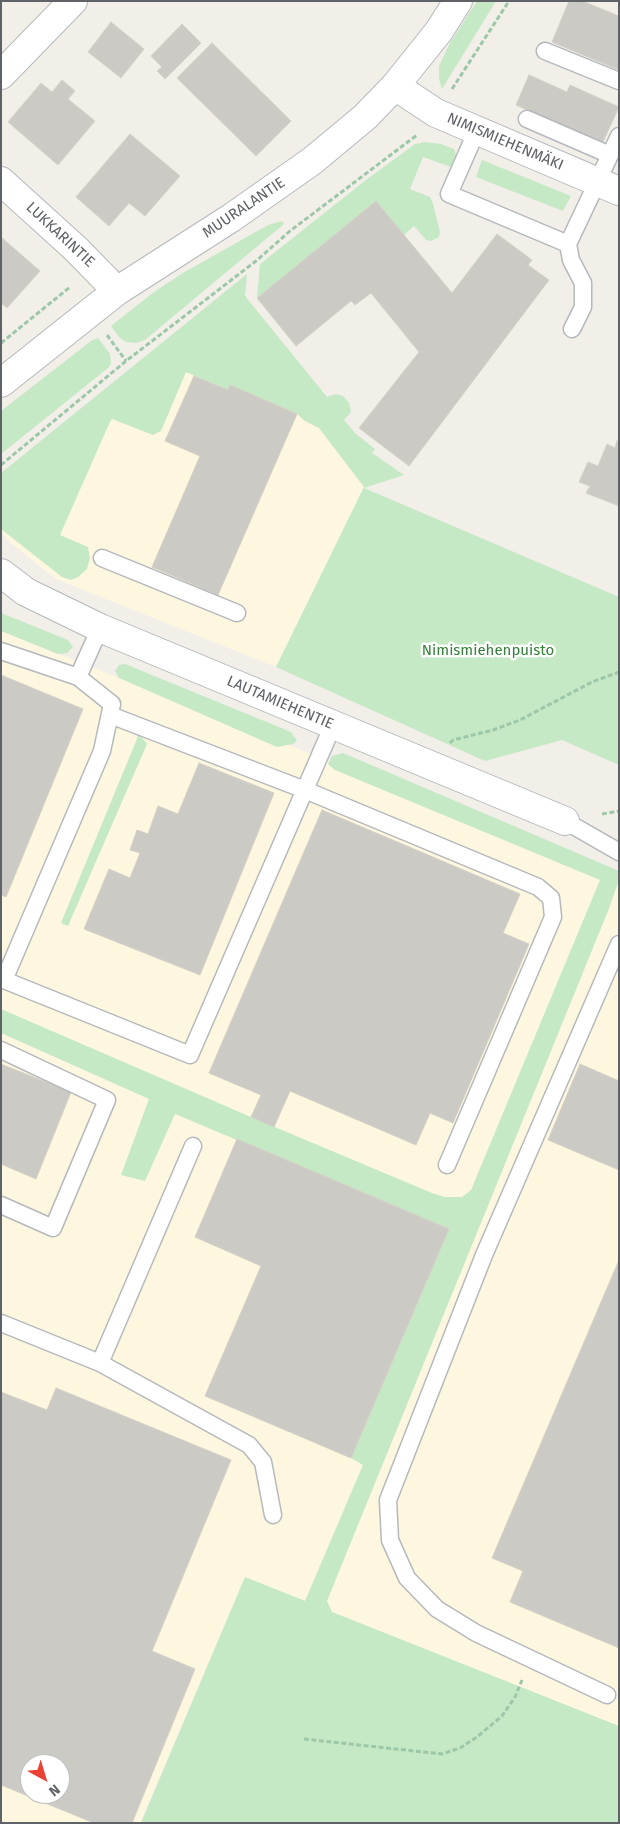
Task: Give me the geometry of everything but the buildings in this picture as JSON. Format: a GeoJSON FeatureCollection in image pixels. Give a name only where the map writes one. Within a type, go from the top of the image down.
{"type":"FeatureCollection","features":[{"type":"Feature","properties":{"kind":"street"},"geometry":{"type":"LineString","coordinates":[[1,75],[74,1]]}},
{"type":"Feature","properties":{"kind":"street","name":"MUURALANTIE"},"geometry":{"type":"LineString","coordinates":[[1,383],[117,291],[231,218],[312,162],[365,117],[395,86],[439,31],[458,1]]}},
{"type":"Feature","properties":{"kind":"street","name":"NIMISMIEHENMÄKI"},"geometry":{"type":"LineString","coordinates":[[395,86],[436,113],[608,187]]}},
{"type":"Feature","properties":{"kind":"street","name":"LUKKARINTIE"},"geometry":{"type":"LineString","coordinates":[[1,181],[76,249],[117,291]]}},
{"type":"Feature","properties":{"kind":"street","name":"LAUTAMIEHENTIE"},"geometry":{"type":"LineString","coordinates":[[1,573],[26,592],[100,628],[566,821]]}},
{"type":"Feature","properties":{"kind":"lane"},"geometry":{"type":"LineString","coordinates":[[545,51],[619,81]]}},
{"type":"Feature","properties":{"kind":"lane"},"geometry":{"type":"LineString","coordinates":[[527,119],[610,155]]}},
{"type":"Feature","properties":{"kind":"lane"},"geometry":{"type":"LineString","coordinates":[[477,130],[450,194],[568,244]]}},
{"type":"Feature","properties":{"kind":"lane"},"geometry":{"type":"LineString","coordinates":[[572,329],[583,306],[583,283],[571,260],[568,244],[608,187],[610,155],[619,136]]}},
{"type":"Feature","properties":{"kind":"lane"},"geometry":{"type":"LineString","coordinates":[[102,558],[237,613]]}},
{"type":"Feature","properties":{"kind":"lane"},"geometry":{"type":"LineString","coordinates":[[78,677],[100,628]]}},
{"type":"Feature","properties":{"kind":"lane"},"geometry":{"type":"LineString","coordinates":[[1,652],[78,677],[112,704],[102,751],[3,979],[190,1055],[333,725]]}},
{"type":"Feature","properties":{"kind":"lane"},"geometry":{"type":"LineString","coordinates":[[110,715],[305,790],[538,886],[551,898],[553,917],[447,1164]]}},
{"type":"Feature","properties":{"kind":"lane"},"geometry":{"type":"LineString","coordinates":[[566,821],[619,852]]}},
{"type":"Feature","properties":{"kind":"lane"},"geometry":{"type":"LineString","coordinates":[[607,1694],[476,1633],[437,1609],[408,1578],[390,1540],[388,1500],[484,1255],[619,944]]}},
{"type":"Feature","properties":{"kind":"lane"},"geometry":{"type":"LineString","coordinates":[[1,1050],[107,1100],[53,1228],[1,1205]]}},
{"type":"Feature","properties":{"kind":"lane"},"geometry":{"type":"LineString","coordinates":[[100,1363],[193,1146]]}},
{"type":"Feature","properties":{"kind":"lane"},"geometry":{"type":"LineString","coordinates":[[1,1323],[100,1363],[249,1445],[263,1462],[273,1515]]}},
{"type":"Feature","properties":{"kind":"path"},"geometry":{"type":"LineString","coordinates":[[1,466],[126,361],[256,260],[290,231],[420,132],[436,113],[509,1]]}},
{"type":"Feature","properties":{"kind":"path"},"geometry":{"type":"LineString","coordinates":[[1,342],[70,287]]}},
{"type":"Feature","properties":{"kind":"path"},"geometry":{"type":"LineString","coordinates":[[426,764],[453,740],[493,730],[520,720],[592,682],[619,672]]}},
{"type":"Feature","properties":{"kind":"path"},"geometry":{"type":"LineString","coordinates":[[304,1739],[442,1754],[465,1744],[502,1716],[515,1697],[531,1659]]}},
{"type":"Feature","properties":{"kind":"shaded area"},"geometry":{"type":"Polygon","coordinates":[[[229,303],[367,480],[276,667],[56,579],[8,541],[1,531],[1,484],[229,303]]]}},
{"type":"Feature","properties":{"kind":"shaded area"},"geometry":{"type":"Polygon","coordinates":[[[1,631],[619,876],[619,1726],[245,1577],[140,1823],[1,1823],[1,631]]]}},
{"type":"Feature","properties":{"kind":"green space"},"geometry":{"type":"Polygon","coordinates":[[[477,1],[496,1],[442,89],[439,79],[439,66],[450,43],[477,1]]]}},
{"type":"Feature","properties":{"kind":"green space"},"geometry":{"type":"Polygon","coordinates":[[[425,142],[441,144],[454,149],[456,155],[451,167],[423,157],[410,189],[430,197],[440,232],[439,237],[431,241],[426,240],[414,226],[404,235],[376,201],[257,298],[260,264],[366,180],[415,144],[425,142]]]}},
{"type":"Feature","properties":{"kind":"green space"},"geometry":{"type":"Polygon","coordinates":[[[482,160],[571,196],[563,211],[476,177],[482,160]]]}},
{"type":"Feature","properties":{"kind":"green space"},"geometry":{"type":"Polygon","coordinates":[[[282,221],[284,224],[145,340],[136,343],[126,342],[119,337],[111,326],[154,292],[183,273],[268,225],[282,221]]]}},
{"type":"Feature","properties":{"kind":"green space","name":"Nimismiehenpuisto"},"geometry":{"type":"Polygon","coordinates":[[[247,274],[245,296],[327,397],[336,394],[343,396],[349,403],[351,412],[344,420],[356,434],[375,449],[372,453],[404,475],[364,488],[619,597],[619,765],[562,740],[485,761],[276,667],[364,487],[319,428],[305,421],[297,414],[230,385],[228,390],[186,372],[161,431],[153,435],[112,419],[60,535],[88,547],[90,558],[87,569],[78,577],[71,580],[62,577],[1,529],[1,473],[247,274]]]}},
{"type":"Feature","properties":{"kind":"green space"},"geometry":{"type":"Polygon","coordinates":[[[98,338],[110,354],[111,364],[108,368],[1,454],[1,411],[91,341],[98,338]]]}},
{"type":"Feature","properties":{"kind":"green space"},"geometry":{"type":"Polygon","coordinates":[[[1,613],[68,640],[73,647],[67,653],[58,654],[1,631],[1,613]]]}},
{"type":"Feature","properties":{"kind":"green space"},"geometry":{"type":"Polygon","coordinates":[[[125,664],[291,732],[297,741],[293,744],[277,747],[119,678],[115,671],[119,665],[125,664]]]}},
{"type":"Feature","properties":{"kind":"green space"},"geometry":{"type":"Polygon","coordinates":[[[139,734],[147,744],[68,926],[61,923],[139,734]]]}},
{"type":"Feature","properties":{"kind":"green space"},"geometry":{"type":"Polygon","coordinates":[[[343,753],[619,871],[619,880],[608,911],[327,1601],[332,1612],[619,1726],[619,1823],[141,1823],[245,1577],[305,1601],[363,1465],[351,1458],[449,1229],[175,1114],[145,1181],[121,1175],[149,1099],[1,1033],[1,1009],[432,1193],[445,1197],[462,1197],[471,1190],[600,880],[335,770],[328,764],[332,756],[343,753]]]}}]}
